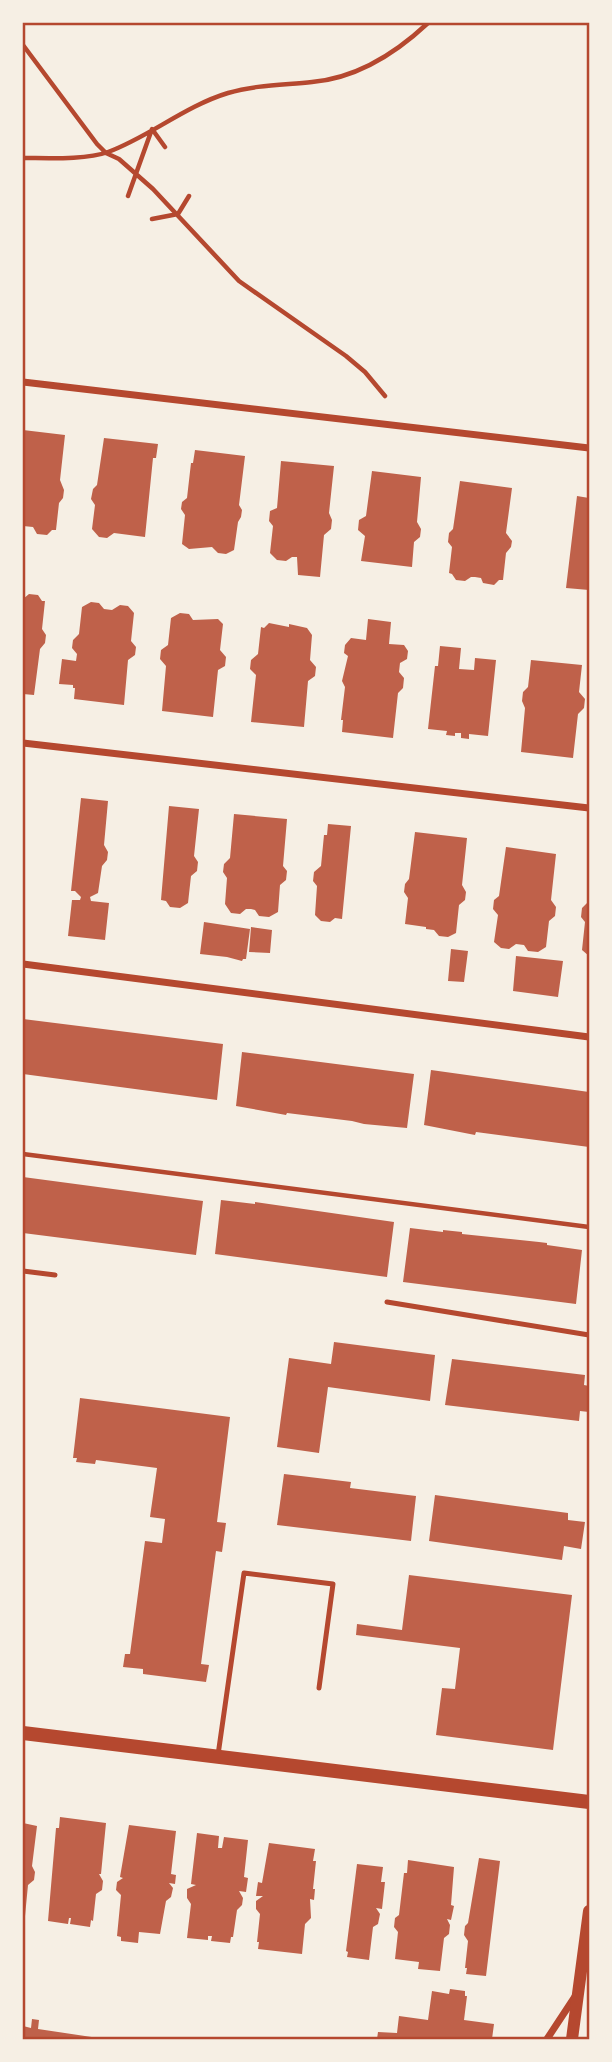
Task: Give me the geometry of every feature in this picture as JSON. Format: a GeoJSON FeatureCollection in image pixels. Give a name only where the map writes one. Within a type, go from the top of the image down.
{"type":"FeatureCollection","features":[{"type":"Feature","properties":{"kind":"main road"},"geometry":{"type":"LineString","coordinates":[[23,1733],[589,1802]]}},
{"type":"Feature","properties":{"kind":"street"},"geometry":{"type":"LineString","coordinates":[[23,382],[589,448]]}},
{"type":"Feature","properties":{"kind":"street"},"geometry":{"type":"LineString","coordinates":[[23,743],[589,808]]}},
{"type":"Feature","properties":{"kind":"street"},"geometry":{"type":"LineString","coordinates":[[23,964],[589,1037]]}},
{"type":"Feature","properties":{"kind":"street"},"geometry":{"type":"LineString","coordinates":[[572,2039],[589,1911]]}},
{"type":"Feature","properties":{"kind":"street"},"geometry":{"type":"LineString","coordinates":[[547,2039],[578,1992]]}},
{"type":"Feature","properties":{"kind":"lane"},"geometry":{"type":"LineString","coordinates":[[23,1271],[55,1275]]}},
{"type":"Feature","properties":{"kind":"lane"},"geometry":{"type":"LineString","coordinates":[[387,1302],[589,1335]]}},
{"type":"Feature","properties":{"kind":"lane"},"geometry":{"type":"LineString","coordinates":[[218,1758],[244,1573],[333,1584],[319,1688]]}},
{"type":"Feature","properties":{"kind":"path"},"geometry":{"type":"LineString","coordinates":[[23,158],[106,153],[196,106],[226,94],[254,87],[342,77],[388,56],[428,23]]}},
{"type":"Feature","properties":{"kind":"path"},"geometry":{"type":"LineString","coordinates":[[23,45],[106,153],[119,159],[178,214],[239,281],[346,356],[365,372],[385,396]]}},
{"type":"Feature","properties":{"kind":"path"},"geometry":{"type":"LineString","coordinates":[[152,129],[165,147]]}},
{"type":"Feature","properties":{"kind":"path"},"geometry":{"type":"LineString","coordinates":[[128,196],[152,129]]}},
{"type":"Feature","properties":{"kind":"path"},"geometry":{"type":"LineString","coordinates":[[152,219],[178,214],[189,196]]}},
{"type":"Feature","properties":{"kind":"path"},"geometry":{"type":"LineString","coordinates":[[23,1154],[589,1227]]}},
{"type":"Feature","properties":{"kind":"building"},"geometry":{"type":"Polygon","coordinates":[[[23,430],[65,435],[60,480],[64,490],[63,498],[59,503],[56,530],[47,535],[37,534],[33,527],[23,526],[23,430]]]}},
{"type":"Feature","properties":{"kind":"building"},"geometry":{"type":"Polygon","coordinates":[[[104,438],[158,444],[156,458],[153,458],[145,537],[114,533],[107,538],[99,537],[92,529],[95,505],[91,499],[93,489],[97,485],[104,438]]]}},
{"type":"Feature","properties":{"kind":"building"},"geometry":{"type":"Polygon","coordinates":[[[195,450],[245,456],[239,505],[242,510],[241,517],[234,550],[226,554],[218,553],[212,547],[189,549],[182,544],[185,515],[181,509],[182,502],[187,498],[195,450]]]}},
{"type":"Feature","properties":{"kind":"building"},"geometry":{"type":"Polygon","coordinates":[[[281,461],[334,466],[329,513],[332,520],[331,529],[324,535],[320,577],[298,575],[297,557],[286,561],[277,560],[270,553],[273,526],[269,521],[270,511],[277,508],[281,461]]]}},
{"type":"Feature","properties":{"kind":"building"},"geometry":{"type":"Polygon","coordinates":[[[372,471],[421,477],[417,522],[421,529],[420,537],[414,542],[412,567],[361,561],[365,536],[358,530],[359,520],[366,516],[372,471]]]}},
{"type":"Feature","properties":{"kind":"building"},"geometry":{"type":"Polygon","coordinates":[[[460,481],[512,488],[506,533],[512,541],[511,547],[506,553],[503,580],[494,585],[483,583],[481,578],[475,577],[465,581],[456,580],[449,573],[452,547],[448,542],[449,533],[453,529],[460,481]]]}},
{"type":"Feature","properties":{"kind":"building"},"geometry":{"type":"Polygon","coordinates":[[[577,496],[589,498],[589,590],[566,588],[577,496]]]}},
{"type":"Feature","properties":{"kind":"building"},"geometry":{"type":"Polygon","coordinates":[[[29,594],[38,595],[45,601],[42,629],[46,635],[45,643],[40,649],[34,695],[23,694],[23,599],[29,594]]]}},
{"type":"Feature","properties":{"kind":"building"},"geometry":{"type":"Polygon","coordinates":[[[91,602],[112,610],[120,605],[128,606],[134,613],[131,641],[136,647],[135,655],[128,660],[124,705],[74,699],[73,685],[59,684],[62,659],[76,661],[77,654],[72,648],[73,640],[79,634],[82,607],[91,602]]]}},
{"type":"Feature","properties":{"kind":"building"},"geometry":{"type":"Polygon","coordinates":[[[180,613],[189,614],[193,620],[218,619],[223,624],[220,650],[226,657],[225,666],[218,670],[213,717],[162,711],[166,666],[160,659],[161,650],[168,645],[171,618],[180,613]]]}},
{"type":"Feature","properties":{"kind":"building"},"geometry":{"type":"Polygon","coordinates":[[[368,619],[391,622],[389,644],[404,645],[408,651],[407,659],[400,663],[399,672],[404,678],[403,688],[398,693],[393,738],[342,732],[345,687],[342,681],[348,656],[344,653],[345,645],[351,638],[366,640],[368,619]]]}},
{"type":"Feature","properties":{"kind":"building"},"geometry":{"type":"Polygon","coordinates":[[[269,623],[307,628],[312,635],[310,660],[316,667],[315,676],[308,681],[304,727],[251,722],[256,675],[250,669],[251,660],[258,654],[261,627],[264,628],[269,623]]]}},
{"type":"Feature","properties":{"kind":"building"},"geometry":{"type":"Polygon","coordinates":[[[440,646],[461,648],[459,669],[474,670],[475,658],[496,660],[488,736],[469,734],[469,739],[461,738],[461,733],[455,733],[455,736],[446,735],[447,731],[428,729],[440,646]]]}},
{"type":"Feature","properties":{"kind":"building"},"geometry":{"type":"Polygon","coordinates":[[[531,660],[582,665],[579,692],[585,699],[584,708],[578,714],[573,758],[521,752],[525,708],[522,701],[523,692],[528,687],[531,660]]]}},
{"type":"Feature","properties":{"kind":"building"},"geometry":{"type":"Polygon","coordinates":[[[81,798],[108,801],[104,845],[108,852],[107,860],[102,866],[98,893],[90,897],[91,901],[109,903],[105,940],[68,936],[72,900],[80,900],[81,897],[71,891],[81,798]]]}},
{"type":"Feature","properties":{"kind":"building"},"geometry":{"type":"Polygon","coordinates":[[[169,806],[199,809],[194,856],[198,862],[197,871],[191,876],[188,903],[180,908],[170,907],[166,901],[161,900],[169,806]]]}},
{"type":"Feature","properties":{"kind":"building"},"geometry":{"type":"Polygon","coordinates":[[[234,814],[287,819],[283,866],[287,871],[286,880],[280,885],[278,912],[269,917],[259,916],[251,909],[240,914],[231,913],[225,904],[227,878],[223,872],[224,864],[230,858],[234,814]]]}},
{"type":"Feature","properties":{"kind":"building"},"geometry":{"type":"Polygon","coordinates":[[[328,824],[351,826],[342,919],[335,918],[330,922],[321,921],[315,915],[317,886],[313,881],[314,872],[321,866],[324,835],[327,835],[328,824]]]}},
{"type":"Feature","properties":{"kind":"building"},"geometry":{"type":"Polygon","coordinates":[[[415,832],[467,838],[462,885],[466,892],[465,900],[459,905],[456,933],[448,937],[439,936],[426,927],[405,924],[408,898],[404,892],[409,879],[415,832]]]}},
{"type":"Feature","properties":{"kind":"building"},"geometry":{"type":"Polygon","coordinates":[[[506,847],[556,854],[551,900],[556,907],[555,916],[549,921],[546,947],[538,952],[528,951],[524,945],[516,944],[509,949],[501,948],[494,942],[498,915],[493,909],[494,900],[499,896],[506,847]]]}},
{"type":"Feature","properties":{"kind":"building"},"geometry":{"type":"Polygon","coordinates":[[[589,901],[589,956],[582,950],[585,922],[581,917],[582,908],[589,901]]]}},
{"type":"Feature","properties":{"kind":"building"},"geometry":{"type":"Polygon","coordinates":[[[204,922],[250,929],[246,959],[242,961],[200,954],[204,922]]]}},
{"type":"Feature","properties":{"kind":"building"},"geometry":{"type":"Polygon","coordinates":[[[251,927],[272,930],[270,953],[249,952],[251,927]]]}},
{"type":"Feature","properties":{"kind":"building"},"geometry":{"type":"Polygon","coordinates":[[[451,949],[468,951],[464,982],[448,981],[451,949]]]}},
{"type":"Feature","properties":{"kind":"building"},"geometry":{"type":"Polygon","coordinates":[[[516,956],[563,961],[558,997],[513,991],[516,956]]]}},
{"type":"Feature","properties":{"kind":"building"},"geometry":{"type":"Polygon","coordinates":[[[23,1019],[223,1044],[217,1100],[23,1074],[23,1019]]]}},
{"type":"Feature","properties":{"kind":"building"},"geometry":{"type":"Polygon","coordinates":[[[242,1052],[414,1074],[407,1128],[286,1115],[236,1106],[242,1052]]]}},
{"type":"Feature","properties":{"kind":"building"},"geometry":{"type":"Polygon","coordinates":[[[431,1070],[589,1092],[589,1147],[476,1132],[475,1135],[424,1125],[431,1070]]]}},
{"type":"Feature","properties":{"kind":"building"},"geometry":{"type":"Polygon","coordinates":[[[23,1177],[203,1201],[196,1255],[23,1233],[23,1177]]]}},
{"type":"Feature","properties":{"kind":"building"},"geometry":{"type":"Polygon","coordinates":[[[221,1200],[255,1202],[394,1222],[387,1277],[215,1254],[221,1200]]]}},
{"type":"Feature","properties":{"kind":"building"},"geometry":{"type":"Polygon","coordinates":[[[410,1228],[462,1232],[582,1250],[576,1304],[403,1282],[410,1228]]]}},
{"type":"Feature","properties":{"kind":"building"},"geometry":{"type":"Polygon","coordinates":[[[334,1342],[435,1355],[430,1401],[328,1387],[319,1453],[277,1447],[289,1358],[331,1364],[334,1342]]]}},
{"type":"Feature","properties":{"kind":"building"},"geometry":{"type":"Polygon","coordinates":[[[452,1359],[585,1375],[584,1385],[589,1386],[589,1412],[580,1411],[579,1421],[445,1405],[452,1359]]]}},
{"type":"Feature","properties":{"kind":"building"},"geometry":{"type":"Polygon","coordinates":[[[80,1398],[230,1417],[217,1522],[226,1523],[222,1552],[216,1551],[201,1664],[209,1665],[206,1682],[143,1674],[143,1669],[123,1667],[125,1654],[130,1654],[145,1541],[162,1543],[165,1519],[150,1517],[157,1468],[96,1460],[95,1464],[76,1462],[77,1458],[73,1458],[80,1398]]]}},
{"type":"Feature","properties":{"kind":"building"},"geometry":{"type":"Polygon","coordinates":[[[284,1474],[351,1482],[350,1488],[416,1496],[411,1541],[277,1525],[284,1474]]]}},
{"type":"Feature","properties":{"kind":"building"},"geometry":{"type":"Polygon","coordinates":[[[435,1495],[568,1513],[568,1520],[585,1522],[581,1549],[564,1546],[562,1560],[429,1541],[435,1495]]]}},
{"type":"Feature","properties":{"kind":"building"},"geometry":{"type":"Polygon","coordinates":[[[409,1575],[572,1595],[553,1750],[436,1735],[442,1688],[455,1689],[460,1648],[356,1635],[357,1624],[402,1630],[409,1575]]]}},
{"type":"Feature","properties":{"kind":"building"},"geometry":{"type":"Polygon","coordinates":[[[60,1817],[106,1823],[99,1874],[103,1881],[102,1890],[96,1894],[90,1927],[70,1924],[71,1918],[68,1924],[48,1921],[56,1828],[59,1828],[60,1817]]]}},
{"type":"Feature","properties":{"kind":"building"},"geometry":{"type":"Polygon","coordinates":[[[23,1823],[37,1826],[32,1866],[35,1872],[34,1880],[28,1885],[25,1916],[23,1916],[23,1823]]]}},
{"type":"Feature","properties":{"kind":"building"},"geometry":{"type":"Polygon","coordinates":[[[129,1825],[176,1831],[171,1874],[176,1875],[175,1884],[169,1883],[173,1888],[171,1897],[166,1901],[160,1934],[139,1932],[138,1943],[121,1941],[121,1937],[117,1936],[121,1895],[116,1890],[117,1882],[123,1878],[120,1877],[129,1825]]]}},
{"type":"Feature","properties":{"kind":"building"},"geometry":{"type":"Polygon","coordinates":[[[197,1833],[219,1836],[218,1848],[222,1848],[224,1837],[248,1840],[244,1877],[248,1878],[246,1892],[239,1891],[243,1898],[242,1905],[237,1910],[230,1943],[211,1941],[212,1936],[208,1936],[208,1940],[187,1938],[191,1904],[187,1898],[187,1889],[196,1885],[191,1884],[197,1833]]]}},
{"type":"Feature","properties":{"kind":"building"},"geometry":{"type":"Polygon","coordinates":[[[269,1843],[315,1849],[314,1900],[310,1899],[311,1918],[305,1924],[302,1954],[258,1949],[260,1914],[256,1909],[256,1901],[263,1896],[256,1896],[258,1882],[262,1883],[269,1843]]]}},
{"type":"Feature","properties":{"kind":"building"},"geometry":{"type":"Polygon","coordinates":[[[479,1858],[500,1861],[486,1976],[466,1974],[465,1968],[468,1941],[464,1935],[465,1926],[468,1923],[479,1858]]]}},
{"type":"Feature","properties":{"kind":"building"},"geometry":{"type":"Polygon","coordinates":[[[408,1860],[454,1867],[451,1905],[454,1906],[451,1920],[447,1919],[450,1925],[449,1934],[444,1938],[440,1971],[418,1969],[419,1962],[395,1959],[398,1932],[394,1927],[395,1918],[399,1915],[408,1860]]]}},
{"type":"Feature","properties":{"kind":"building"},"geometry":{"type":"Polygon","coordinates":[[[357,1864],[383,1867],[381,1882],[385,1882],[382,1909],[376,1908],[380,1914],[378,1924],[373,1927],[369,1960],[347,1957],[346,1951],[357,1864]]]}},
{"type":"Feature","properties":{"kind":"building"},"geometry":{"type":"Polygon","coordinates":[[[450,1989],[465,1991],[467,1996],[464,2020],[494,2024],[492,2039],[377,2039],[378,2032],[397,2033],[399,2016],[428,2020],[432,1991],[449,1994],[450,1989]]]}},
{"type":"Feature","properties":{"kind":"building"},"geometry":{"type":"Polygon","coordinates":[[[32,2019],[39,2020],[38,2029],[105,2039],[23,2039],[23,2026],[31,2028],[32,2019]]]}}]}
